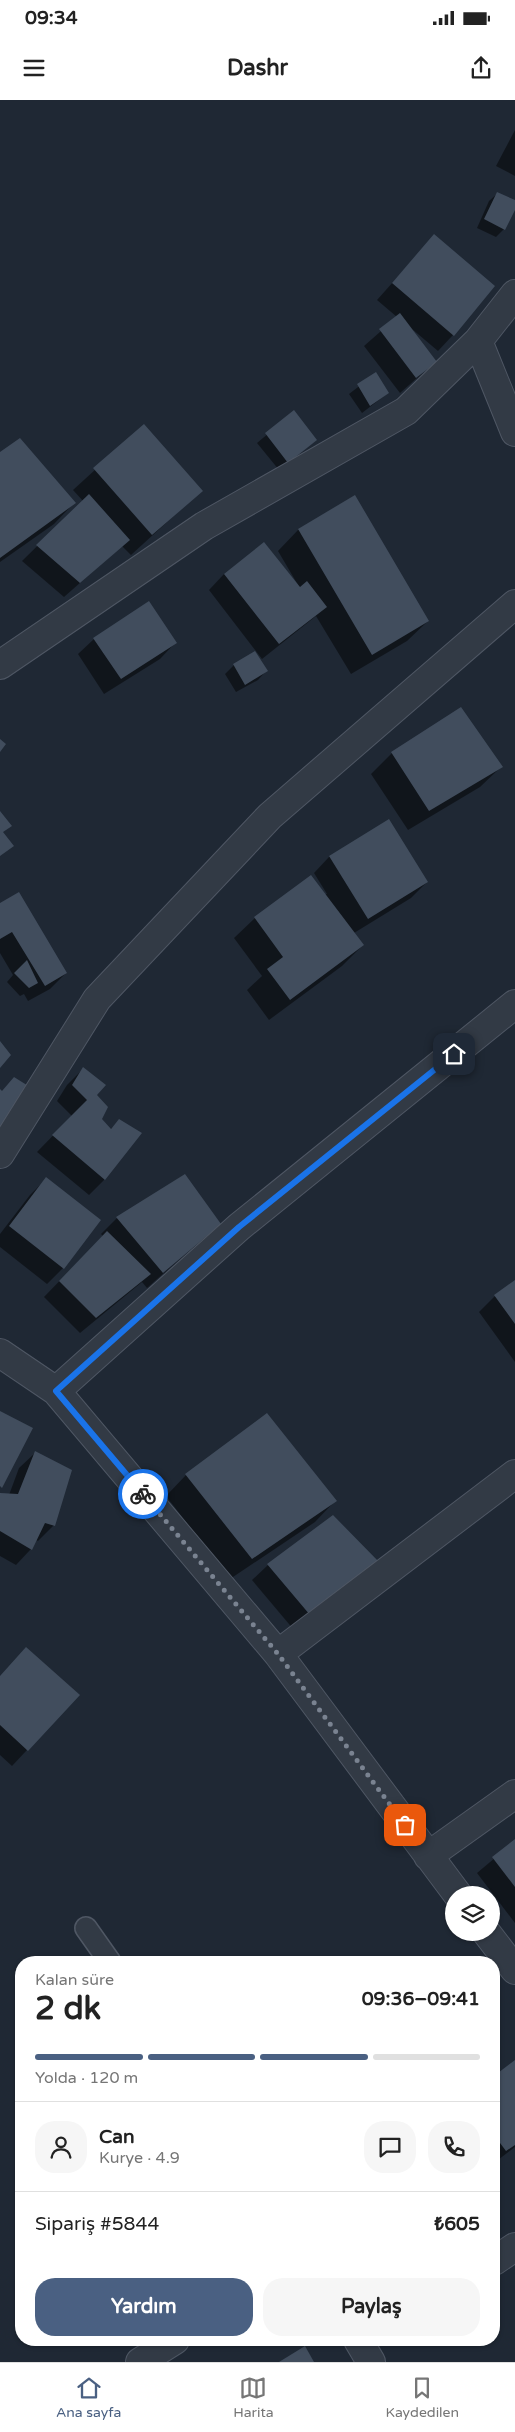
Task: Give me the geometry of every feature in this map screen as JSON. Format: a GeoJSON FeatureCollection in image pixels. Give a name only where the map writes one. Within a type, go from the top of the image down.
{"type":"FeatureCollection","features":[{"type":"Feature","properties":{"kind":"street"},"geometry":{"type":"LineString","coordinates":[[0,665],[204,526],[406,411],[478,342],[515,294]]}},
{"type":"Feature","properties":{"kind":"street"},"geometry":{"type":"LineString","coordinates":[[478,342],[515,432]]}},
{"type":"Feature","properties":{"kind":"street"},"geometry":{"type":"LineString","coordinates":[[0,1154],[98,998],[270,816],[515,604]]}},
{"type":"Feature","properties":{"kind":"street"},"geometry":{"type":"LineString","coordinates":[[56,1391],[239,1227],[515,1004]]}},
{"type":"Feature","properties":{"kind":"street"},"geometry":{"type":"LineString","coordinates":[[0,1353],[56,1391],[278,1654],[451,1886]]}},
{"type":"Feature","properties":{"kind":"street"},"geometry":{"type":"LineString","coordinates":[[278,1654],[515,1474]]}},
{"type":"Feature","properties":{"kind":"street"},"geometry":{"type":"LineString","coordinates":[[428,1856],[515,1794]]}},
{"type":"Feature","properties":{"kind":"street"},"geometry":{"type":"LineString","coordinates":[[493,1941],[515,1970]]}},
{"type":"Feature","properties":{"kind":"street"},"geometry":{"type":"LineString","coordinates":[[500,2257],[515,2247]]}},
{"type":"Feature","properties":{"kind":"street"},"geometry":{"type":"LineString","coordinates":[[140,2362],[166,2346]]}},
{"type":"Feature","properties":{"kind":"lane"},"geometry":{"type":"LineString","coordinates":[[86,1928],[106,1956]]}},
{"type":"Feature","properties":{"kind":"building"},"geometry":{"type":"Polygon","coordinates":[[[497,192],[515,200],[515,210],[505,230],[484,219],[497,192]]]}},
{"type":"Feature","properties":{"kind":"building"},"geometry":{"type":"Polygon","coordinates":[[[434,234],[495,286],[454,336],[392,283],[434,234]]]}},
{"type":"Feature","properties":{"kind":"building"},"geometry":{"type":"Polygon","coordinates":[[[400,313],[437,362],[416,378],[379,329],[400,313]]]}},
{"type":"Feature","properties":{"kind":"building"},"geometry":{"type":"Polygon","coordinates":[[[376,372],[389,393],[370,406],[357,384],[376,372]]]}},
{"type":"Feature","properties":{"kind":"building"},"geometry":{"type":"Polygon","coordinates":[[[294,410],[317,440],[288,463],[265,433],[294,410]]]}},
{"type":"Feature","properties":{"kind":"building"},"geometry":{"type":"Polygon","coordinates":[[[144,424],[203,491],[152,535],[93,468],[144,424]]]}},
{"type":"Feature","properties":{"kind":"building"},"geometry":{"type":"Polygon","coordinates":[[[20,438],[76,503],[0,558],[0,452],[20,438]]]}},
{"type":"Feature","properties":{"kind":"building"},"geometry":{"type":"Polygon","coordinates":[[[89,494],[130,540],[80,583],[36,545],[89,494]]]}},
{"type":"Feature","properties":{"kind":"building"},"geometry":{"type":"Polygon","coordinates":[[[355,495],[429,621],[372,655],[298,529],[355,495]]]}},
{"type":"Feature","properties":{"kind":"building"},"geometry":{"type":"Polygon","coordinates":[[[264,542],[300,587],[307,581],[327,607],[279,644],[224,574],[264,542]]]}},
{"type":"Feature","properties":{"kind":"building"},"geometry":{"type":"Polygon","coordinates":[[[149,601],[177,643],[121,679],[93,638],[149,601]]]}},
{"type":"Feature","properties":{"kind":"building"},"geometry":{"type":"Polygon","coordinates":[[[255,651],[268,671],[245,685],[233,664],[255,651]]]}},
{"type":"Feature","properties":{"kind":"building"},"geometry":{"type":"Polygon","coordinates":[[[461,707],[503,767],[429,811],[391,752],[461,707]]]}},
{"type":"Feature","properties":{"kind":"building"},"geometry":{"type":"Polygon","coordinates":[[[0,739],[6,744],[0,752],[0,739]]]}},
{"type":"Feature","properties":{"kind":"building"},"geometry":{"type":"Polygon","coordinates":[[[0,811],[12,826],[3,832],[14,846],[0,856],[0,811]]]}},
{"type":"Feature","properties":{"kind":"building"},"geometry":{"type":"Polygon","coordinates":[[[389,819],[428,882],[368,919],[329,856],[389,819]]]}},
{"type":"Feature","properties":{"kind":"building"},"geometry":{"type":"Polygon","coordinates":[[[311,875],[364,945],[290,1000],[267,969],[283,957],[254,917],[311,875]]]}},
{"type":"Feature","properties":{"kind":"building"},"geometry":{"type":"Polygon","coordinates":[[[19,892],[67,973],[45,986],[12,932],[0,939],[0,903],[19,892]]]}},
{"type":"Feature","properties":{"kind":"building"},"geometry":{"type":"Polygon","coordinates":[[[27,960],[38,983],[29,988],[14,973],[27,960]]]}},
{"type":"Feature","properties":{"kind":"building"},"geometry":{"type":"Polygon","coordinates":[[[0,1041],[11,1055],[0,1068],[0,1041]]]}},
{"type":"Feature","properties":{"kind":"building"},"geometry":{"type":"Polygon","coordinates":[[[83,1067],[106,1085],[97,1095],[108,1107],[102,1119],[111,1129],[119,1119],[142,1133],[105,1180],[52,1135],[87,1100],[72,1085],[83,1067]]]}},
{"type":"Feature","properties":{"kind":"building"},"geometry":{"type":"Polygon","coordinates":[[[14,1077],[30,1087],[0,1134],[0,1089],[2,1091],[14,1077]]]}},
{"type":"Feature","properties":{"kind":"building"},"geometry":{"type":"Polygon","coordinates":[[[185,1174],[221,1224],[163,1273],[116,1217],[185,1174]]]}},
{"type":"Feature","properties":{"kind":"building"},"geometry":{"type":"Polygon","coordinates":[[[46,1177],[101,1220],[64,1269],[9,1226],[46,1177]]]}},
{"type":"Feature","properties":{"kind":"building"},"geometry":{"type":"Polygon","coordinates":[[[107,1231],[151,1274],[96,1318],[59,1281],[107,1231]]]}},
{"type":"Feature","properties":{"kind":"building"},"geometry":{"type":"Polygon","coordinates":[[[515,1280],[515,1324],[494,1295],[515,1280]]]}},
{"type":"Feature","properties":{"kind":"building"},"geometry":{"type":"Polygon","coordinates":[[[0,1411],[33,1428],[2,1488],[0,1486],[0,1411]]]}},
{"type":"Feature","properties":{"kind":"building"},"geometry":{"type":"Polygon","coordinates":[[[267,1413],[337,1501],[252,1559],[185,1474],[267,1413]]]}},
{"type":"Feature","properties":{"kind":"building"},"geometry":{"type":"Polygon","coordinates":[[[35,1451],[72,1470],[55,1526],[45,1523],[32,1550],[0,1531],[0,1493],[18,1494],[35,1451]]]}},
{"type":"Feature","properties":{"kind":"building"},"geometry":{"type":"Polygon","coordinates":[[[333,1515],[380,1563],[310,1615],[267,1564],[333,1515]]]}},
{"type":"Feature","properties":{"kind":"building"},"geometry":{"type":"Polygon","coordinates":[[[26,1647],[80,1695],[28,1751],[0,1725],[0,1676],[26,1647]]]}},
{"type":"Feature","properties":{"kind":"building"},"geometry":{"type":"Polygon","coordinates":[[[515,1839],[515,1887],[492,1857],[515,1839]]]}},
{"type":"Feature","properties":{"kind":"building"},"geometry":{"type":"Polygon","coordinates":[[[515,2060],[515,2145],[506,2151],[500,2143],[500,2071],[515,2060]]]}},
{"type":"Feature","properties":{"kind":"building"},"geometry":{"type":"Polygon","coordinates":[[[305,2346],[314,2362],[279,2362],[305,2346]]]}},
{"type":"Feature","properties":{"kind":"way so far"},"geometry":{"type":"LineString","coordinates":[[143,1494],[278,1654],[405,1825]]}},
{"type":"Feature","properties":{"kind":"route"},"geometry":{"type":"LineString","coordinates":[[143,1494],[56,1391],[239,1227],[454,1054]]}}]}
